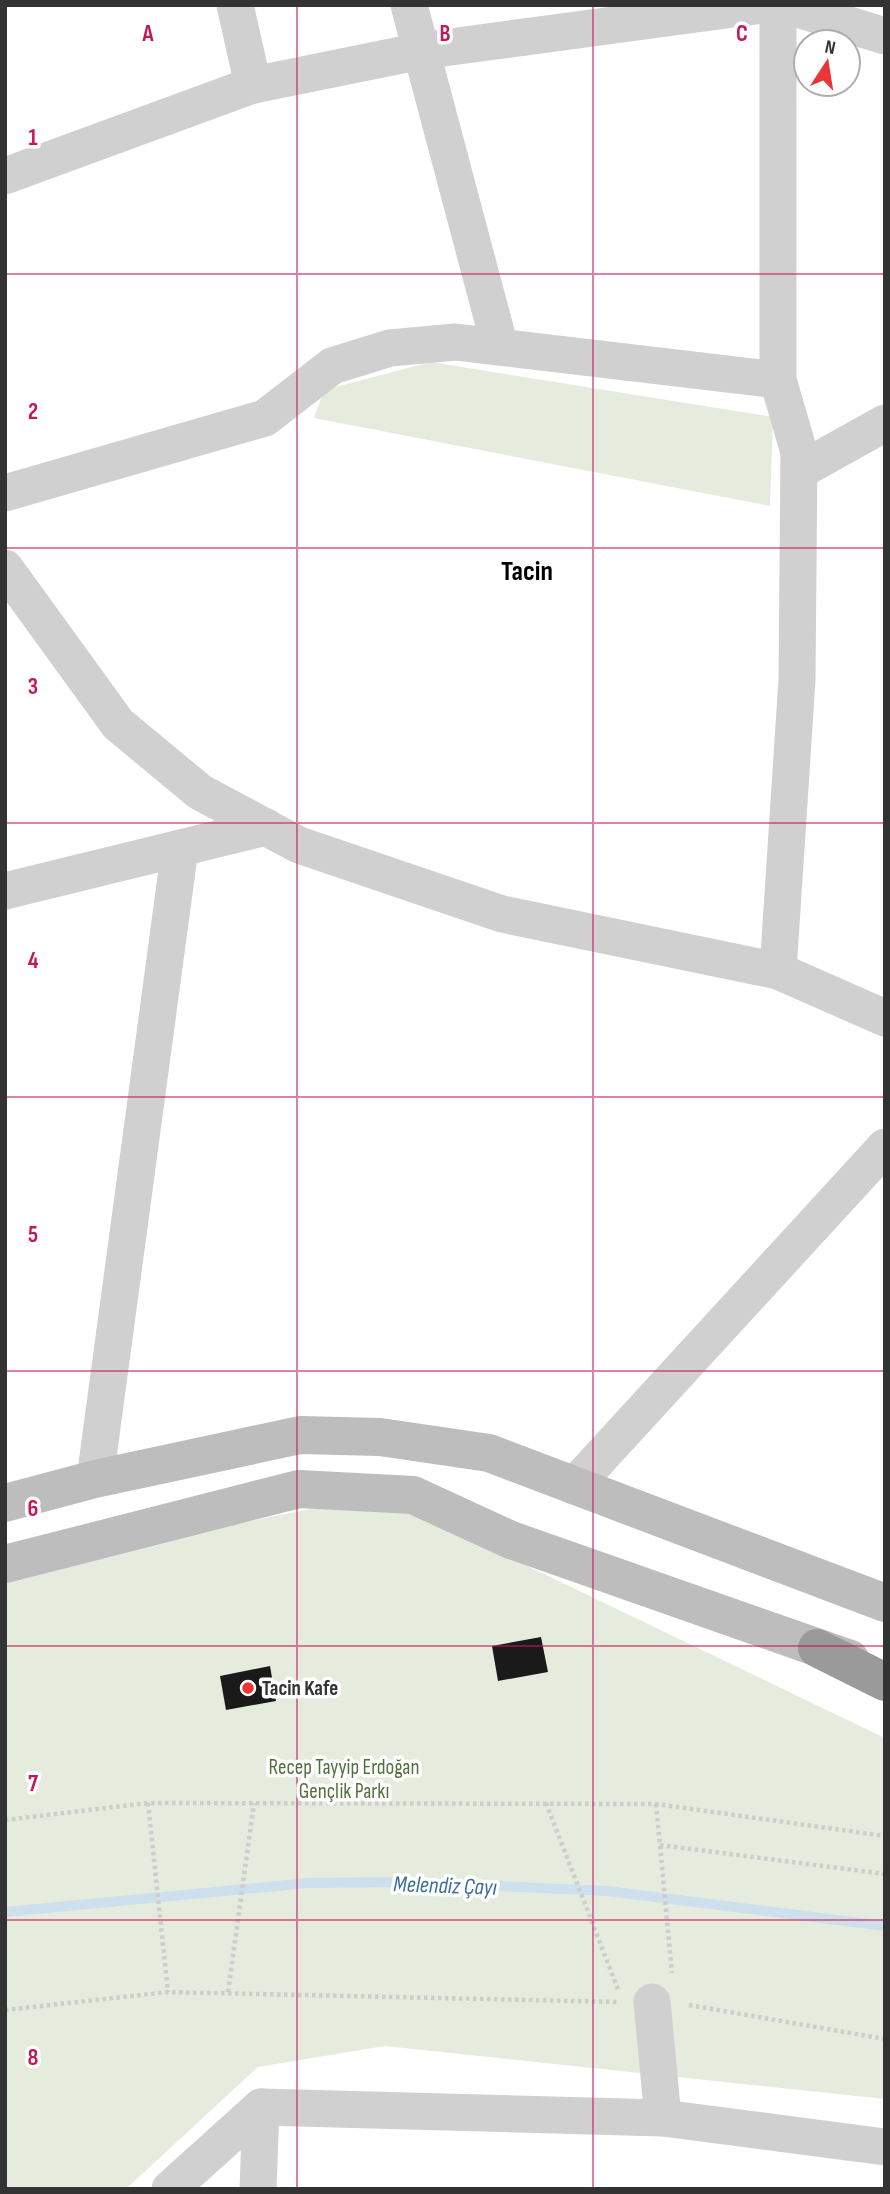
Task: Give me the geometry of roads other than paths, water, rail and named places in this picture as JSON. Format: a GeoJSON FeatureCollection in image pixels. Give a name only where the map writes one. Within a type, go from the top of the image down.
{"type":"FeatureCollection","features":[{"type":"Feature","properties":{"kind":"highway"},"geometry":{"type":"LineString","coordinates":[[817,1648],[885,1682]]}},
{"type":"Feature","properties":{"kind":"main road"},"geometry":{"type":"LineString","coordinates":[[5,1503],[95,1479],[300,1435],[380,1437],[489,1453],[885,1603]]}},
{"type":"Feature","properties":{"kind":"main road"},"geometry":{"type":"LineString","coordinates":[[5,1564],[299,1489],[413,1496],[512,1540],[885,1671]]}},
{"type":"Feature","properties":{"kind":"street"},"geometry":{"type":"LineString","coordinates":[[235,5],[253,85]]}},
{"type":"Feature","properties":{"kind":"street"},"geometry":{"type":"LineString","coordinates":[[409,5],[500,347]]}},
{"type":"Feature","properties":{"kind":"street"},"geometry":{"type":"LineString","coordinates":[[5,176],[253,85],[421,51],[762,5]]}},
{"type":"Feature","properties":{"kind":"street"},"geometry":{"type":"LineString","coordinates":[[778,5],[778,380],[799,452],[797,680],[778,971]]}},
{"type":"Feature","properties":{"kind":"street"},"geometry":{"type":"LineString","coordinates":[[785,5],[885,36]]}},
{"type":"Feature","properties":{"kind":"street"},"geometry":{"type":"LineString","coordinates":[[5,494],[265,418],[332,366],[390,348],[456,342],[778,380]]}},
{"type":"Feature","properties":{"kind":"street"},"geometry":{"type":"LineString","coordinates":[[799,471],[885,423]]}},
{"type":"Feature","properties":{"kind":"street"},"geometry":{"type":"LineString","coordinates":[[5,568],[118,724],[200,792],[299,845],[502,914],[778,971],[885,1018]]}},
{"type":"Feature","properties":{"kind":"street"},"geometry":{"type":"LineString","coordinates":[[5,891],[265,827]]}},
{"type":"Feature","properties":{"kind":"street"},"geometry":{"type":"LineString","coordinates":[[95,1479],[180,848]]}},
{"type":"Feature","properties":{"kind":"street"},"geometry":{"type":"LineString","coordinates":[[574,1486],[885,1147]]}},
{"type":"Feature","properties":{"kind":"street"},"geometry":{"type":"LineString","coordinates":[[652,2002],[663,2118]]}},
{"type":"Feature","properties":{"kind":"street"},"geometry":{"type":"LineString","coordinates":[[258,2189],[261,2107]]}},
{"type":"Feature","properties":{"kind":"street"},"geometry":{"type":"LineString","coordinates":[[170,2189],[261,2107],[663,2118],[885,2147]]}},
{"type":"Feature","properties":{"kind":"waterway","name":"Melendiz Çayı"},"geometry":{"type":"LineString","coordinates":[[5,1912],[308,1883],[408,1882],[607,1891],[885,1926]]}},
{"type":"Feature","properties":{"kind":"place","name":"Tacin Kafe"},"geometry":{"type":"Point","coordinates":[248,1688]}},
{"type":"Feature","properties":{"kind":"district","name":"Tacin"},"geometry":{"type":"Point","coordinates":[527,570]}},
{"type":"Feature","properties":{"kind":"park label","name":"Recep Tayyip Erdoğan Gençlik Parkı"},"geometry":{"type":"Point","coordinates":[344,1779]}}]}
